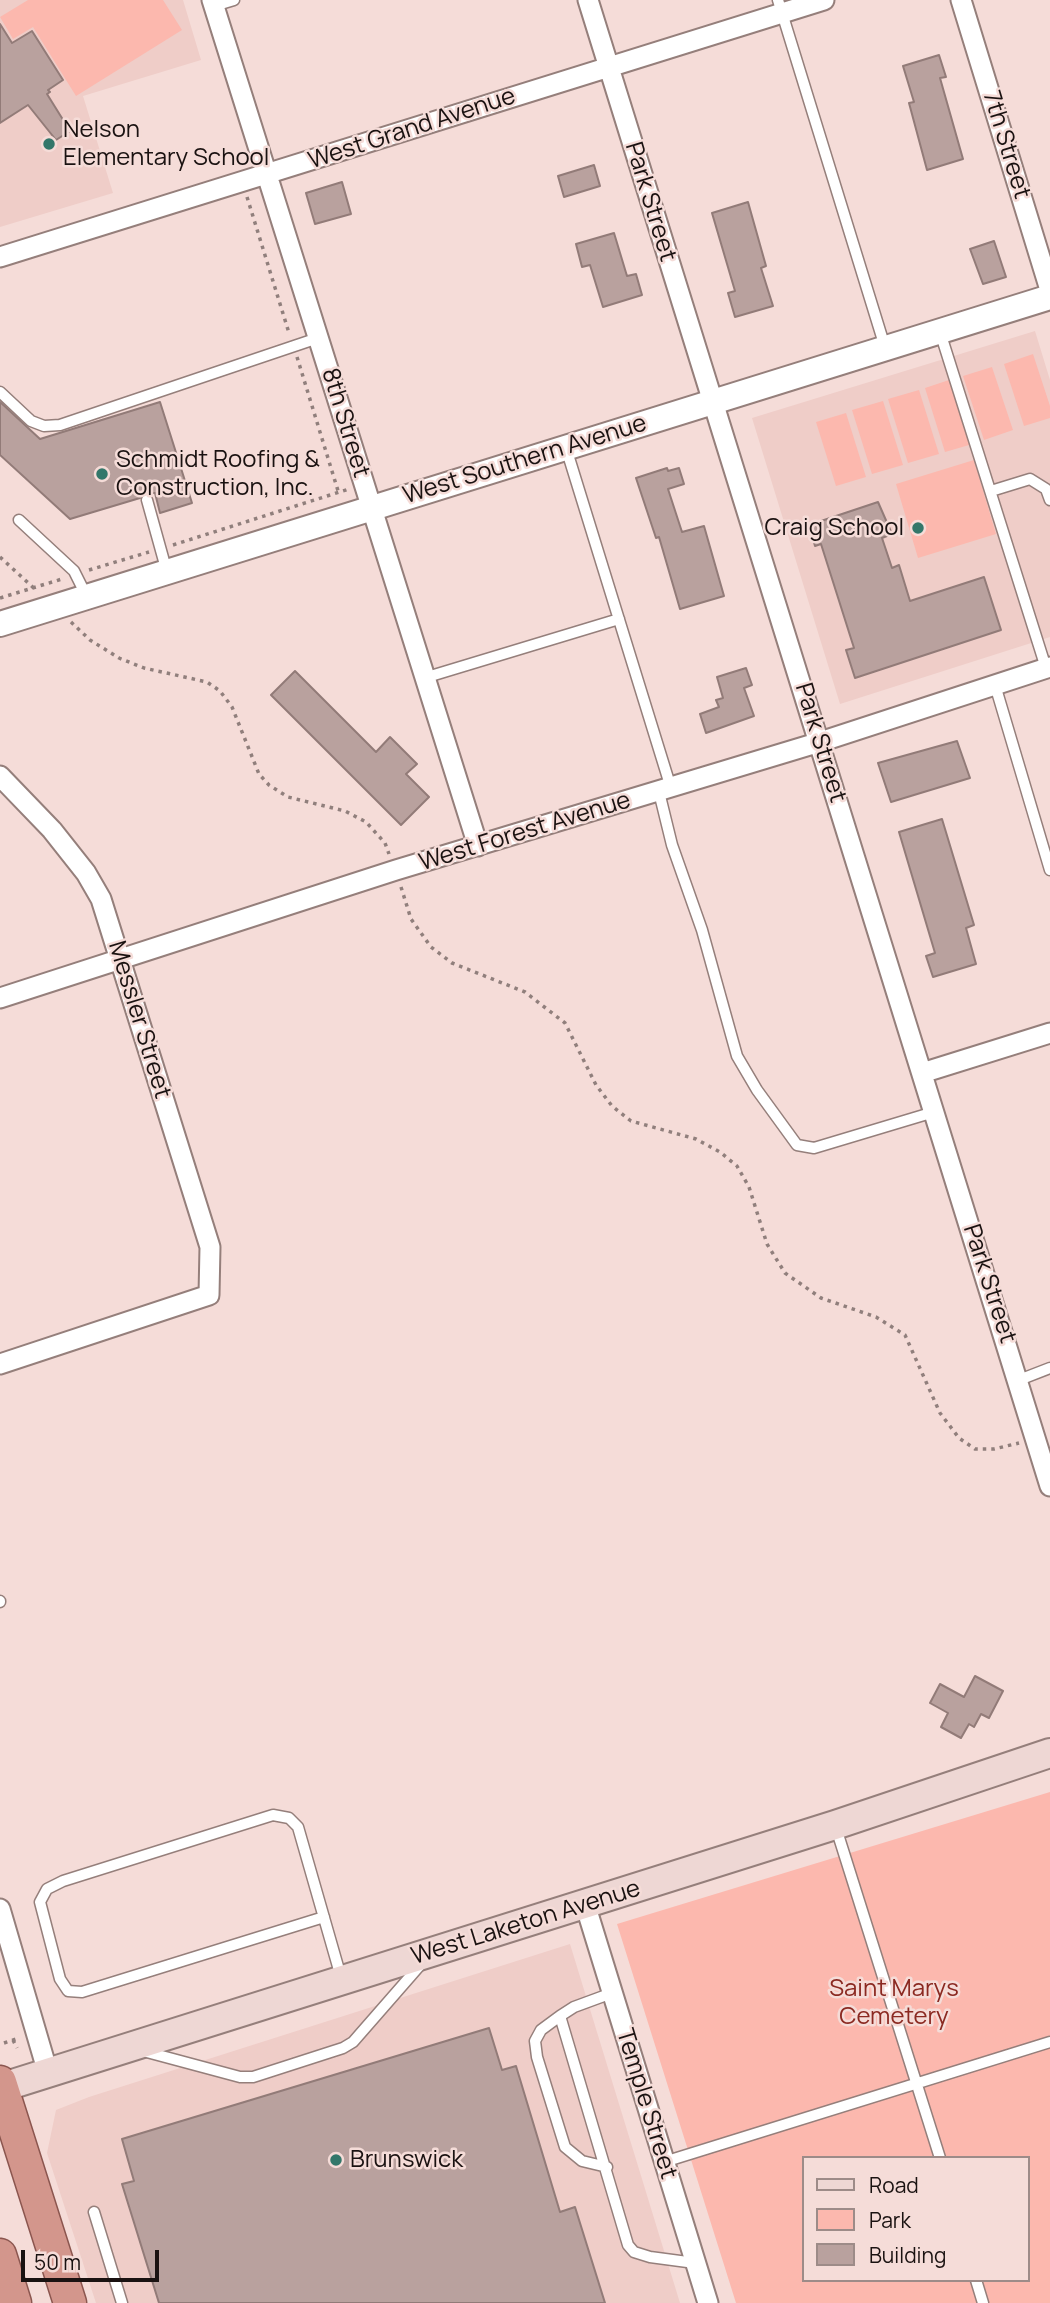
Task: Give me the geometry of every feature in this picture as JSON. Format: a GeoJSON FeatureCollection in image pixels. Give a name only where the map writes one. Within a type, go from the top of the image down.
{"type":"FeatureCollection","features":[{"type":"Feature","properties":{"kind":"highway"},"geometry":{"type":"LineString","coordinates":[[1,2086],[70,2303]]}},
{"type":"Feature","properties":{"kind":"highway"},"geometry":{"type":"LineString","coordinates":[[0,2255],[15,2303]]}},
{"type":"Feature","properties":{"kind":"main road","name":"West Laketon Avenue"},"geometry":{"type":"LineString","coordinates":[[1,2086],[835,1825],[1050,1753]]}},
{"type":"Feature","properties":{"kind":"street","name":"Park Street"},"geometry":{"type":"LineString","coordinates":[[588,0],[1050,1486]]}},
{"type":"Feature","properties":{"kind":"street","name":"West Grand Avenue"},"geometry":{"type":"LineString","coordinates":[[0,257],[608,66],[780,6],[824,0]]}},
{"type":"Feature","properties":{"kind":"street","name":"7th Street"},"geometry":{"type":"LineString","coordinates":[[961,0],[1050,290]]}},
{"type":"Feature","properties":{"kind":"street","name":"8th Street"},"geometry":{"type":"LineString","coordinates":[[213,3],[478,846]]}},
{"type":"Feature","properties":{"kind":"street","name":"West Southern Avenue"},"geometry":{"type":"LineString","coordinates":[[0,624],[167,572],[367,496],[566,448],[1050,297]]}},
{"type":"Feature","properties":{"kind":"street","name":"West Forest Avenue"},"geometry":{"type":"LineString","coordinates":[[0,998],[396,870],[820,742],[1048,668]]}},
{"type":"Feature","properties":{"kind":"street","name":"Messler Street"},"geometry":{"type":"LineString","coordinates":[[0,776],[52,830],[86,873],[101,899],[210,1247],[209,1295],[0,1364]]}},
{"type":"Feature","properties":{"kind":"street"},"geometry":{"type":"LineString","coordinates":[[922,1073],[1050,1033]]}},
{"type":"Feature","properties":{"kind":"street","name":"Temple Street"},"geometry":{"type":"LineString","coordinates":[[585,1904],[708,2303]]}},
{"type":"Feature","properties":{"kind":"street"},"geometry":{"type":"LineString","coordinates":[[0,1909],[48,2073]]}},
{"type":"Feature","properties":{"kind":"lane"},"geometry":{"type":"LineString","coordinates":[[213,3],[234,0]]}},
{"type":"Feature","properties":{"kind":"lane"},"geometry":{"type":"LineString","coordinates":[[780,6],[885,348]]}},
{"type":"Feature","properties":{"kind":"lane"},"geometry":{"type":"LineString","coordinates":[[940,331],[1048,668]]}},
{"type":"Feature","properties":{"kind":"lane"},"geometry":{"type":"LineString","coordinates":[[0,392],[31,421],[44,426],[60,425],[318,338]]}},
{"type":"Feature","properties":{"kind":"lane"},"geometry":{"type":"LineString","coordinates":[[566,448],[619,619],[665,790],[672,845],[702,930],[737,1056],[757,1090],[797,1145],[814,1148],[934,1112]]}},
{"type":"Feature","properties":{"kind":"lane"},"geometry":{"type":"LineString","coordinates":[[991,491],[1030,478],[1046,489],[1050,500]]}},
{"type":"Feature","properties":{"kind":"lane"},"geometry":{"type":"LineString","coordinates":[[147,500],[167,572]]}},
{"type":"Feature","properties":{"kind":"lane"},"geometry":{"type":"LineString","coordinates":[[19,520],[76,574],[88,597]]}},
{"type":"Feature","properties":{"kind":"lane"},"geometry":{"type":"LineString","coordinates":[[425,678],[619,619]]}},
{"type":"Feature","properties":{"kind":"lane"},"geometry":{"type":"LineString","coordinates":[[995,685],[1050,870]]}},
{"type":"Feature","properties":{"kind":"lane"},"geometry":{"type":"LineString","coordinates":[[1019,1380],[1050,1368]]}},
{"type":"Feature","properties":{"kind":"lane"},"geometry":{"type":"LineString","coordinates":[[324,1917],[82,1992],[68,1991],[60,1979],[40,1902],[47,1889],[63,1881],[273,1815],[289,1818],[298,1827],[324,1917],[342,1980]]}},
{"type":"Feature","properties":{"kind":"lane"},"geometry":{"type":"LineString","coordinates":[[835,1825],[939,2156]]}},
{"type":"Feature","properties":{"kind":"lane"},"geometry":{"type":"LineString","coordinates":[[129,2048],[240,2077],[343,2048],[353,2042],[430,1953]]}},
{"type":"Feature","properties":{"kind":"lane"},"geometry":{"type":"LineString","coordinates":[[607,2167],[582,2161],[570,2155],[565,2147],[537,2057],[535,2040],[541,2031],[574,2007],[612,1993]]}},
{"type":"Feature","properties":{"kind":"lane"},"geometry":{"type":"LineString","coordinates":[[560,2016],[628,2245],[634,2252],[695,2263]]}},
{"type":"Feature","properties":{"kind":"lane"},"geometry":{"type":"LineString","coordinates":[[664,2162],[1050,2042]]}},
{"type":"Feature","properties":{"kind":"lane"},"geometry":{"type":"LineString","coordinates":[[94,2212],[122,2303]]}},
{"type":"Feature","properties":{"kind":"lane"},"geometry":{"type":"LineString","coordinates":[[977,2282],[983,2303]]}},
{"type":"Feature","properties":{"kind":"path"},"geometry":{"type":"LineString","coordinates":[[0,598],[160,549],[367,496]]}},
{"type":"Feature","properties":{"kind":"path"},"geometry":{"type":"LineString","coordinates":[[0,557],[90,639],[119,658],[144,668],[207,682],[220,691],[232,707],[259,774],[269,785],[288,797],[345,811],[366,822],[385,844],[411,919],[431,947],[452,963],[525,992],[549,1009],[565,1023],[596,1084],[612,1106],[631,1121],[696,1139],[720,1152],[737,1166],[749,1188],[767,1244],[785,1273],[821,1298],[876,1317],[905,1335],[940,1413],[959,1438],[975,1449],[994,1449],[1035,1439]]}},
{"type":"Feature","properties":{"kind":"path"},"geometry":{"type":"LineString","coordinates":[[4,2043],[22,2037]]}},
{"type":"Feature","properties":{"kind":"path"},"geometry":{"type":"LineString","coordinates":[[13,2040],[17,2048]]}},
{"type":"Feature","properties":{"kind":"shaded area","name":"Nelson Elementary School"},"geometry":{"type":"Polygon","coordinates":[[[0,0],[183,0],[201,60],[83,96],[113,193],[0,227],[0,0]]]}},
{"type":"Feature","properties":{"kind":"shaded area","name":"Craig School"},"geometry":{"type":"Polygon","coordinates":[[[1035,331],[1050,380],[1050,637],[840,704],[752,418],[1035,331]]]}},
{"type":"Feature","properties":{"kind":"shaded area"},"geometry":{"type":"Polygon","coordinates":[[[570,1944],[680,2303],[96,2303],[47,2153],[56,2110],[89,2097],[570,1944]]]}},
{"type":"Feature","properties":{"kind":"green space"},"geometry":{"type":"Polygon","coordinates":[[[28,0],[163,0],[182,30],[76,96],[33,27],[13,39],[0,17],[28,0]]]}},
{"type":"Feature","properties":{"kind":"green space"},"geometry":{"type":"Polygon","coordinates":[[[1033,354],[1050,406],[1050,418],[1024,426],[1004,364],[1033,354]]]}},
{"type":"Feature","properties":{"kind":"green space"},"geometry":{"type":"Polygon","coordinates":[[[992,367],[1013,430],[984,440],[963,376],[992,367]]]}},
{"type":"Feature","properties":{"kind":"green space"},"geometry":{"type":"Polygon","coordinates":[[[955,378],[976,443],[945,452],[925,388],[955,378]]]}},
{"type":"Feature","properties":{"kind":"green space"},"geometry":{"type":"Polygon","coordinates":[[[919,390],[939,454],[908,463],[888,399],[919,390]]]}},
{"type":"Feature","properties":{"kind":"green space"},"geometry":{"type":"Polygon","coordinates":[[[883,401],[903,465],[872,474],[852,410],[883,401]]]}},
{"type":"Feature","properties":{"kind":"green space"},"geometry":{"type":"Polygon","coordinates":[[[846,413],[866,477],[836,486],[816,422],[846,413]]]}},
{"type":"Feature","properties":{"kind":"green space"},"geometry":{"type":"Polygon","coordinates":[[[974,460],[996,534],[918,558],[896,484],[974,460]]]}},
{"type":"Feature","properties":{"kind":"green space","name":"Saint Marys Cemetery"},"geometry":{"type":"Polygon","coordinates":[[[1050,1792],[1050,2303],[736,2303],[617,1924],[1050,1792]]]}},
{"type":"Feature","properties":{"kind":"building"},"geometry":{"type":"Polygon","coordinates":[[[0,24],[12,43],[32,31],[63,80],[48,90],[50,92],[47,94],[70,131],[56,140],[28,105],[0,123],[0,24]]]}},
{"type":"Feature","properties":{"kind":"building"},"geometry":{"type":"Polygon","coordinates":[[[939,55],[946,77],[940,78],[963,159],[927,170],[909,103],[914,102],[903,66],[939,55]]]}},
{"type":"Feature","properties":{"kind":"building"},"geometry":{"type":"Polygon","coordinates":[[[594,165],[600,186],[564,197],[558,176],[594,165]]]}},
{"type":"Feature","properties":{"kind":"building"},"geometry":{"type":"Polygon","coordinates":[[[342,182],[351,214],[315,224],[306,193],[342,182]]]}},
{"type":"Feature","properties":{"kind":"building"},"geometry":{"type":"Polygon","coordinates":[[[748,202],[766,266],[761,268],[773,306],[735,317],[728,293],[735,291],[712,213],[748,202]]]}},
{"type":"Feature","properties":{"kind":"building"},"geometry":{"type":"Polygon","coordinates":[[[614,233],[627,276],[636,274],[642,295],[603,307],[590,265],[582,267],[576,244],[614,233]]]}},
{"type":"Feature","properties":{"kind":"building"},"geometry":{"type":"Polygon","coordinates":[[[994,241],[1006,277],[983,284],[970,249],[994,241]]]}},
{"type":"Feature","properties":{"kind":"building","name":"Schmidt Roofing & Construction, Inc."},"geometry":{"type":"Polygon","coordinates":[[[0,402],[40,439],[160,402],[192,503],[160,513],[155,493],[146,493],[140,498],[70,519],[0,455],[0,402]]]}},
{"type":"Feature","properties":{"kind":"building"},"geometry":{"type":"Polygon","coordinates":[[[667,468],[668,471],[679,468],[684,484],[668,489],[682,532],[704,526],[724,596],[680,609],[659,537],[656,538],[636,478],[667,468]]]}},
{"type":"Feature","properties":{"kind":"building"},"geometry":{"type":"Polygon","coordinates":[[[878,502],[892,534],[882,538],[892,568],[899,565],[910,601],[984,577],[1001,630],[855,678],[846,650],[854,648],[821,544],[815,546],[809,525],[878,502]]]}},
{"type":"Feature","properties":{"kind":"building"},"geometry":{"type":"Polygon","coordinates":[[[746,668],[752,685],[744,688],[754,716],[706,733],[700,714],[719,707],[716,700],[723,698],[717,677],[746,668]]]}},
{"type":"Feature","properties":{"kind":"building"},"geometry":{"type":"Polygon","coordinates":[[[295,671],[376,752],[390,737],[417,764],[406,774],[429,797],[401,825],[271,695],[295,671]]]}},
{"type":"Feature","properties":{"kind":"building"},"geometry":{"type":"Polygon","coordinates":[[[957,741],[970,778],[891,802],[878,763],[957,741]]]}},
{"type":"Feature","properties":{"kind":"building"},"geometry":{"type":"Polygon","coordinates":[[[942,819],[974,925],[966,928],[976,964],[933,977],[926,956],[935,953],[899,832],[942,819]]]}},
{"type":"Feature","properties":{"kind":"building"},"geometry":{"type":"Polygon","coordinates":[[[975,1676],[1003,1691],[989,1718],[981,1714],[974,1727],[969,1724],[961,1738],[941,1727],[948,1713],[930,1703],[940,1684],[964,1697],[975,1676]]]}},
{"type":"Feature","properties":{"kind":"building","name":"Brunswick"},"geometry":{"type":"Polygon","coordinates":[[[489,2028],[502,2070],[516,2066],[560,2212],[575,2207],[605,2303],[159,2303],[122,2184],[134,2181],[122,2139],[489,2028]]]}},
{"type":"Feature","properties":{"kind":"place","name":"Nelson Elementary School"},"geometry":{"type":"Point","coordinates":[49,144]}},
{"type":"Feature","properties":{"kind":"place","name":"Schmidt Roofing & Construction, Inc."},"geometry":{"type":"Point","coordinates":[102,474]}},
{"type":"Feature","properties":{"kind":"place","name":"Craig School"},"geometry":{"type":"Point","coordinates":[918,528]}},
{"type":"Feature","properties":{"kind":"place","name":"Brunswick"},"geometry":{"type":"Point","coordinates":[336,2160]}}]}
